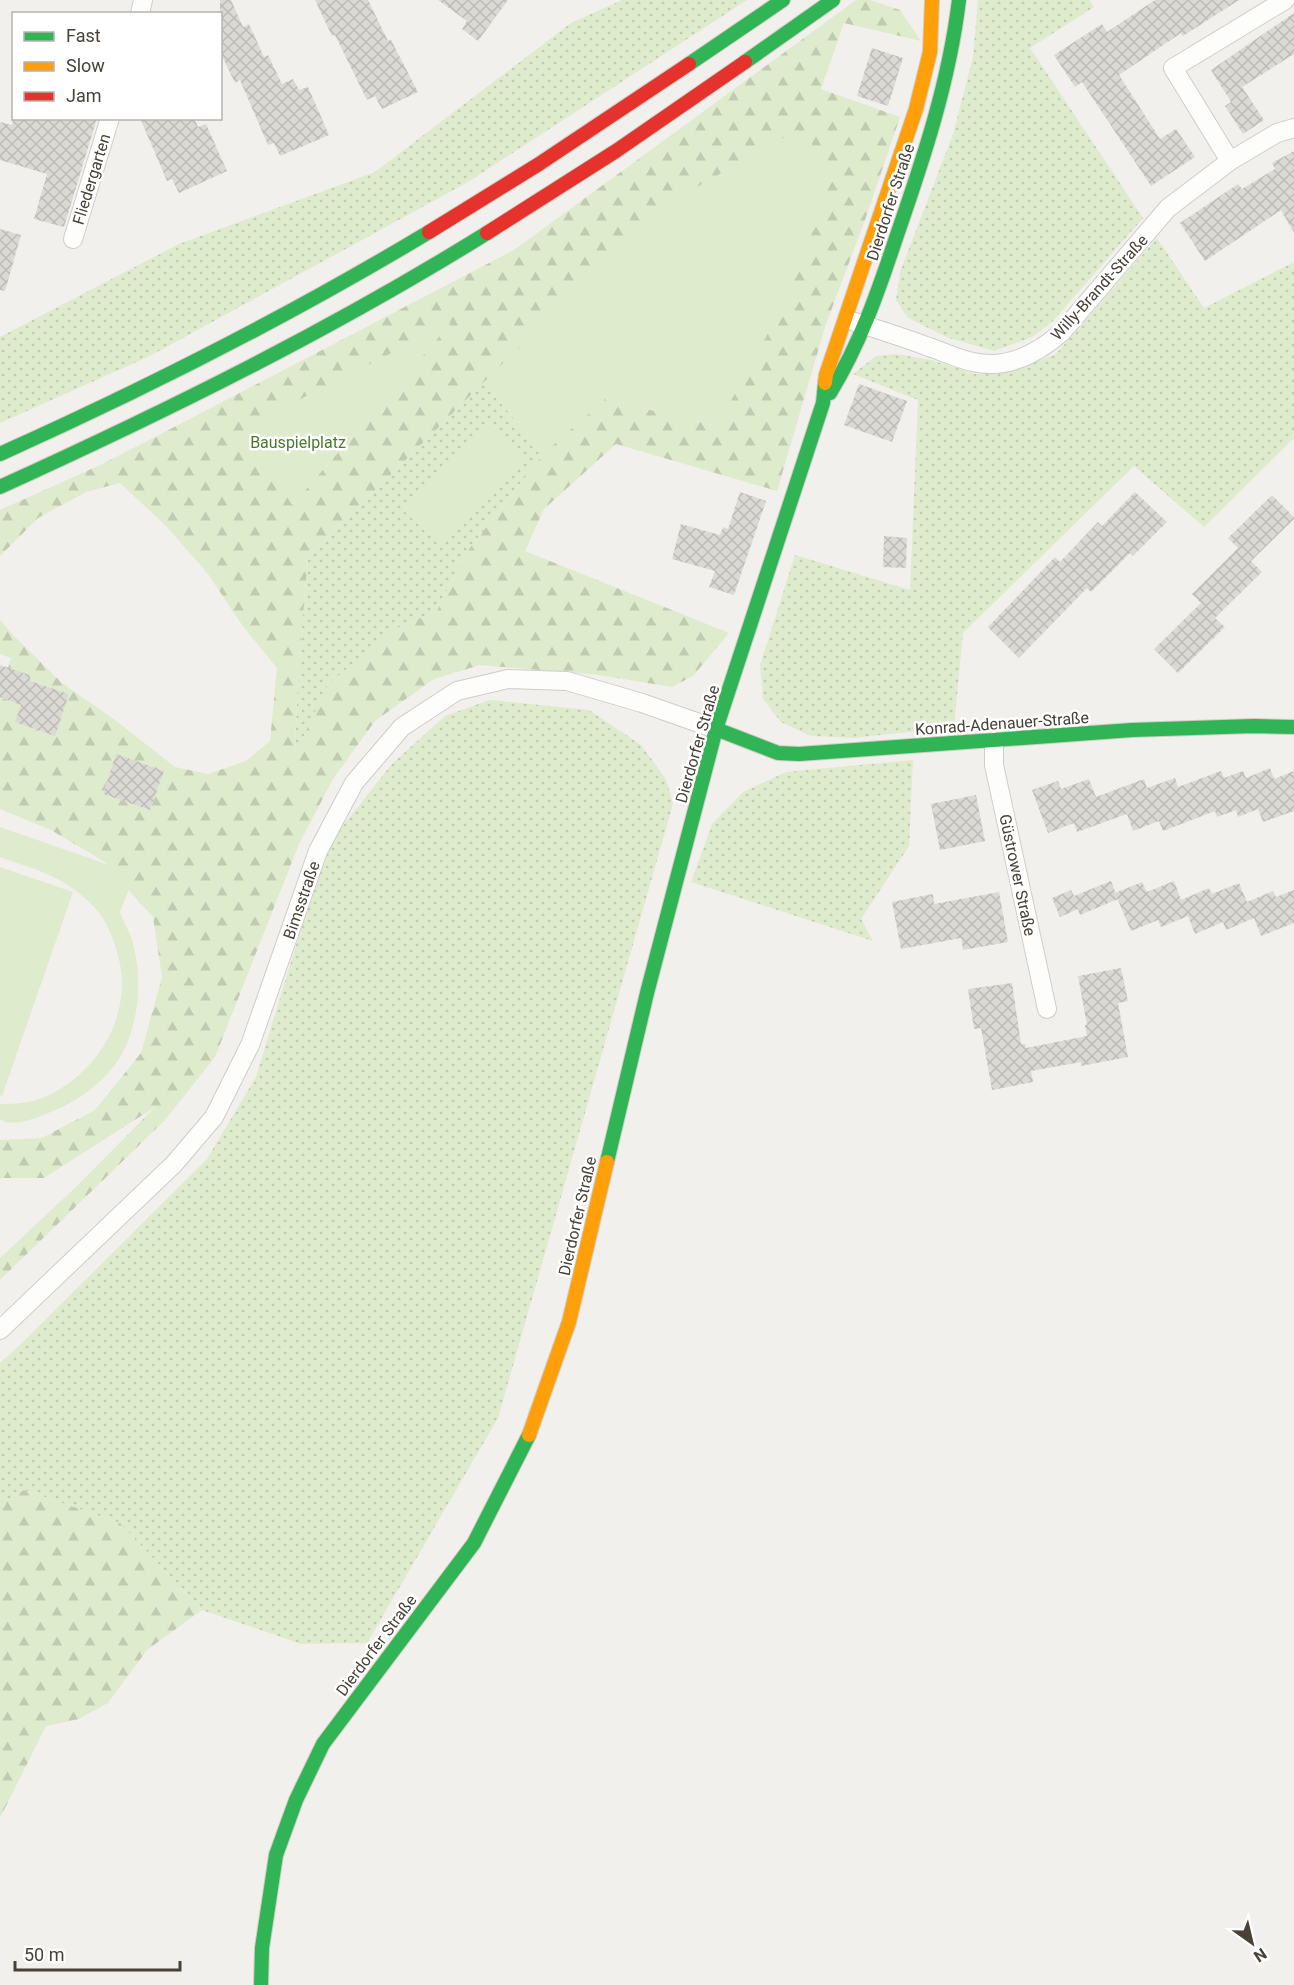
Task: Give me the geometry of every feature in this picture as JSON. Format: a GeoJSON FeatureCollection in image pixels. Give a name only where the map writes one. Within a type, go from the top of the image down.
{"type":"FeatureCollection","features":[{"type":"Feature","properties":{"kind":"main road"},"geometry":{"type":"LineString","coordinates":[[0,454],[163,379],[307,304],[457,216],[783,0]]}},
{"type":"Feature","properties":{"kind":"main road"},"geometry":{"type":"LineString","coordinates":[[0,487],[81,451],[230,377],[357,309],[484,236],[654,125],[833,0]]}},
{"type":"Feature","properties":{"kind":"main road","name":"Dierdorfer Straße"},"geometry":{"type":"LineString","coordinates":[[823,403],[842,375],[866,325],[912,192],[936,114],[955,35],[959,0]]}},
{"type":"Feature","properties":{"kind":"main road","name":"Dierdorfer Straße"},"geometry":{"type":"LineString","coordinates":[[261,1985],[262,1948],[276,1854],[296,1800],[323,1744],[474,1543],[532,1426],[569,1322],[647,993],[716,729],[823,403],[826,375],[844,318],[916,109],[930,52],[929,7]]}},
{"type":"Feature","properties":{"kind":"main road","name":"Konrad-Adenauer-Straße"},"geometry":{"type":"LineString","coordinates":[[716,729],[778,753],[799,754],[1132,730],[1294,727]]}},
{"type":"Feature","properties":{"kind":"street"},"geometry":{"type":"LineString","coordinates":[[1230,161],[1173,68],[1285,0]]}},
{"type":"Feature","properties":{"kind":"street","name":"Fliedergarten"},"geometry":{"type":"LineString","coordinates":[[73,239],[109,120]]}},
{"type":"Feature","properties":{"kind":"street","name":"Willy-Brandt-Straße"},"geometry":{"type":"LineString","coordinates":[[844,318],[973,362],[1009,362],[1034,353],[1062,332],[1168,208],[1230,161],[1277,133],[1294,128]]}},
{"type":"Feature","properties":{"kind":"street","name":"Bimsstraße"},"geometry":{"type":"LineString","coordinates":[[0,1330],[174,1164],[214,1117],[250,1045],[318,851],[354,783],[402,727],[457,691],[508,679],[567,681],[642,703],[716,729]]}},
{"type":"Feature","properties":{"kind":"street","name":"Güstrower Straße"},"geometry":{"type":"LineString","coordinates":[[993,741],[994,765],[1047,1009]]}},
{"type":"Feature","properties":{"kind":"green space"},"geometry":{"type":"Polygon","coordinates":[[[622,0],[747,0],[468,182],[150,356],[0,423],[0,337],[179,244],[375,172],[571,23],[622,0]]]}},
{"type":"Feature","properties":{"kind":"green space"},"geometry":{"type":"Polygon","coordinates":[[[856,0],[870,0],[900,10],[921,41],[844,23],[821,89],[900,117],[825,327],[777,491],[616,444],[544,509],[525,551],[729,633],[693,676],[672,687],[599,675],[480,665],[434,679],[375,721],[333,779],[299,844],[215,1057],[165,1120],[0,1280],[0,1258],[78,1185],[155,1107],[44,1178],[0,1178],[0,1140],[42,1138],[95,1110],[141,1053],[162,977],[153,917],[105,862],[51,830],[0,809],[0,697],[21,705],[16,722],[54,735],[69,694],[30,681],[8,668],[11,658],[0,654],[0,620],[62,683],[115,720],[175,767],[208,774],[246,761],[270,741],[277,668],[242,625],[208,574],[166,526],[120,483],[86,492],[38,518],[0,556],[0,510],[100,465],[514,250],[856,0]],[[667,204],[308,557],[298,673],[295,754],[328,684],[395,629],[437,611],[463,557],[544,453],[605,399],[717,426],[667,204]],[[450,324],[246,427],[292,504],[293,504],[450,324]],[[116,755],[103,794],[150,810],[164,771],[116,755]]]}},
{"type":"Feature","properties":{"kind":"green space"},"geometry":{"type":"Polygon","coordinates":[[[978,0],[1089,0],[1094,7],[1030,48],[1143,218],[1052,322],[1032,337],[994,351],[949,338],[908,318],[896,300],[900,272],[953,134],[973,57],[978,0]]]}},
{"type":"Feature","properties":{"kind":"green space"},"geometry":{"type":"Polygon","coordinates":[[[797,130],[836,168],[787,299],[717,426],[605,399],[544,453],[483,383],[667,204],[797,130]]]}},
{"type":"Feature","properties":{"kind":"green space"},"geometry":{"type":"Polygon","coordinates":[[[1157,238],[1204,308],[1294,262],[1294,438],[1204,527],[1134,466],[963,633],[954,727],[854,738],[811,736],[781,722],[763,699],[760,665],[795,555],[910,590],[918,400],[853,374],[876,356],[896,354],[931,360],[976,374],[1015,370],[1056,354],[1157,238]]]}},
{"type":"Feature","properties":{"kind":"green space","name":"Bauspielplatz"},"geometry":{"type":"Polygon","coordinates":[[[451,323],[292,505],[245,427],[451,323]]]}},
{"type":"Feature","properties":{"kind":"green space"},"geometry":{"type":"Polygon","coordinates":[[[483,383],[544,453],[463,557],[437,611],[395,629],[295,756],[298,673],[308,557],[483,383]]]}},
{"type":"Feature","properties":{"kind":"green space"},"geometry":{"type":"Polygon","coordinates":[[[486,424],[524,461],[441,546],[403,510],[486,424]]]}},
{"type":"Feature","properties":{"kind":"green space"},"geometry":{"type":"Polygon","coordinates":[[[490,700],[589,710],[641,745],[666,779],[673,804],[498,1418],[367,1643],[301,1644],[202,1610],[120,1523],[24,1490],[0,1504],[0,1363],[207,1159],[256,1077],[326,847],[392,764],[445,716],[490,700]]]}},
{"type":"Feature","properties":{"kind":"green space"},"geometry":{"type":"Polygon","coordinates":[[[913,760],[909,846],[861,919],[873,941],[691,882],[712,824],[743,792],[786,772],[913,760]]]}},
{"type":"Feature","properties":{"kind":"green space"},"geometry":{"type":"Polygon","coordinates":[[[0,827],[135,874],[120,912],[135,951],[138,981],[133,1027],[122,1054],[101,1080],[73,1101],[33,1119],[13,1123],[0,1120],[0,1104],[31,1101],[49,1095],[68,1084],[98,1054],[117,1016],[121,995],[121,974],[113,940],[106,923],[95,908],[62,881],[0,857],[0,827]]]}},
{"type":"Feature","properties":{"kind":"green space"},"geometry":{"type":"Polygon","coordinates":[[[0,867],[73,892],[2,1096],[0,1095],[0,867]]]}},
{"type":"Feature","properties":{"kind":"green space"},"geometry":{"type":"Polygon","coordinates":[[[24,1490],[120,1523],[202,1610],[147,1650],[108,1703],[79,1719],[46,1726],[0,1818],[0,1504],[24,1490]]]}},
{"type":"Feature","properties":{"kind":"building"},"geometry":{"type":"Polygon","coordinates":[[[220,0],[231,0],[243,27],[249,24],[264,57],[268,55],[282,84],[293,79],[299,90],[308,87],[329,135],[280,156],[274,143],[268,145],[240,80],[235,83],[222,56],[222,12],[220,12],[220,0]]]}},
{"type":"Feature","properties":{"kind":"building"},"geometry":{"type":"Polygon","coordinates":[[[315,0],[368,0],[388,41],[391,40],[418,92],[382,109],[375,96],[367,100],[315,0]]]}},
{"type":"Feature","properties":{"kind":"building"},"geometry":{"type":"Polygon","coordinates":[[[438,0],[508,0],[478,41],[462,29],[467,21],[438,0]]]}},
{"type":"Feature","properties":{"kind":"building"},"geometry":{"type":"Polygon","coordinates":[[[1155,0],[1239,0],[1183,36],[1181,33],[1119,75],[1160,139],[1176,129],[1195,157],[1151,186],[1082,82],[1075,87],[1054,55],[1102,24],[1107,32],[1155,0]]]}},
{"type":"Feature","properties":{"kind":"building"},"geometry":{"type":"Polygon","coordinates":[[[1294,13],[1294,54],[1242,87],[1264,120],[1243,134],[1225,106],[1231,102],[1211,70],[1294,13]]]}},
{"type":"Feature","properties":{"kind":"building"},"geometry":{"type":"Polygon","coordinates":[[[872,48],[903,58],[888,106],[857,96],[872,48]]]}},
{"type":"Feature","properties":{"kind":"building"},"geometry":{"type":"Polygon","coordinates":[[[13,120],[96,120],[64,227],[34,219],[47,174],[0,160],[0,122],[12,125],[13,120]]]}},
{"type":"Feature","properties":{"kind":"building"},"geometry":{"type":"Polygon","coordinates":[[[141,120],[195,120],[198,127],[206,124],[227,171],[179,193],[172,179],[167,181],[141,120]]]}},
{"type":"Feature","properties":{"kind":"building"},"geometry":{"type":"Polygon","coordinates":[[[1294,151],[1294,233],[1281,210],[1205,261],[1180,223],[1238,184],[1242,189],[1275,169],[1272,163],[1294,151]]]}},
{"type":"Feature","properties":{"kind":"building"},"geometry":{"type":"Polygon","coordinates":[[[0,229],[21,235],[5,291],[0,290],[0,229]]]}},
{"type":"Feature","properties":{"kind":"building"},"geometry":{"type":"Polygon","coordinates":[[[859,384],[907,401],[892,442],[844,425],[859,384]]]}},
{"type":"Feature","properties":{"kind":"building"},"geometry":{"type":"Polygon","coordinates":[[[740,492],[766,501],[734,595],[709,587],[715,571],[672,559],[681,524],[720,535],[723,527],[728,529],[740,492]]]}},
{"type":"Feature","properties":{"kind":"building"},"geometry":{"type":"Polygon","coordinates":[[[1135,492],[1167,522],[1133,556],[1130,553],[1091,592],[1087,588],[1019,658],[988,627],[1055,557],[1060,562],[1098,522],[1102,526],[1135,492]]]}},
{"type":"Feature","properties":{"kind":"building"},"geometry":{"type":"Polygon","coordinates":[[[1272,495],[1294,519],[1251,561],[1262,572],[1215,618],[1225,627],[1178,673],[1154,649],[1201,603],[1192,594],[1238,548],[1228,538],[1272,495]]]}},
{"type":"Feature","properties":{"kind":"building"},"geometry":{"type":"Polygon","coordinates":[[[884,536],[907,538],[906,568],[883,567],[884,536]]]}},
{"type":"Feature","properties":{"kind":"building"},"geometry":{"type":"Polygon","coordinates":[[[0,665],[30,675],[30,681],[69,694],[55,736],[15,722],[21,705],[0,697],[0,665]]]}},
{"type":"Feature","properties":{"kind":"building"},"geometry":{"type":"Polygon","coordinates":[[[116,754],[164,771],[150,810],[103,794],[116,754]]]}},
{"type":"Feature","properties":{"kind":"building"},"geometry":{"type":"Polygon","coordinates":[[[1270,768],[1274,779],[1294,771],[1294,811],[1263,822],[1258,809],[1238,817],[1236,810],[1217,817],[1215,811],[1163,831],[1159,821],[1133,831],[1127,814],[1077,832],[1074,823],[1048,833],[1032,790],[1058,781],[1061,789],[1089,779],[1096,797],[1144,779],[1147,788],[1175,778],[1178,787],[1221,771],[1224,778],[1243,771],[1246,778],[1270,768]]]}},
{"type":"Feature","properties":{"kind":"building"},"geometry":{"type":"Polygon","coordinates":[[[976,795],[985,841],[940,850],[931,804],[976,795]]]}},
{"type":"Feature","properties":{"kind":"building"},"geometry":{"type":"Polygon","coordinates":[[[1111,881],[1118,899],[1080,915],[1078,909],[1060,917],[1052,898],[1071,890],[1074,896],[1111,881]]]}},
{"type":"Feature","properties":{"kind":"building"},"geometry":{"type":"Polygon","coordinates":[[[1174,881],[1181,900],[1209,888],[1212,894],[1239,883],[1247,902],[1273,891],[1276,897],[1294,890],[1294,923],[1261,936],[1254,918],[1226,930],[1223,922],[1195,934],[1188,916],[1161,927],[1158,920],[1131,931],[1115,893],[1142,882],[1147,892],[1174,881]]]}},
{"type":"Feature","properties":{"kind":"building"},"geometry":{"type":"Polygon","coordinates":[[[999,892],[1008,942],[963,950],[961,938],[901,949],[892,902],[933,894],[934,904],[999,892]]]}},
{"type":"Feature","properties":{"kind":"building"},"geometry":{"type":"Polygon","coordinates":[[[1121,968],[1128,1001],[1118,1003],[1128,1057],[1081,1066],[1081,1062],[1031,1071],[1033,1082],[992,1090],[981,1028],[974,1029],[968,989],[1012,983],[1021,1044],[1025,1044],[1026,1048],[1087,1036],[1078,976],[1121,968]]]}},
{"type":"Feature","properties":{"kind":"traffic: fast"},"geometry":{"type":"LineString","coordinates":[[689,64],[783,0]]}},
{"type":"Feature","properties":{"kind":"traffic: fast"},"geometry":{"type":"LineString","coordinates":[[745,62],[833,0]]}},
{"type":"Feature","properties":{"kind":"traffic: fast"},"geometry":{"type":"LineString","coordinates":[[830,393],[868,317],[916,180],[942,91],[959,0]]}},
{"type":"Feature","properties":{"kind":"traffic: fast"},"geometry":{"type":"LineString","coordinates":[[0,454],[218,349],[377,263],[429,232]]}},
{"type":"Feature","properties":{"kind":"traffic: fast"},"geometry":{"type":"LineString","coordinates":[[0,487],[248,368],[369,303],[487,233]]}},
{"type":"Feature","properties":{"kind":"traffic: fast"},"geometry":{"type":"LineString","coordinates":[[607,1162],[647,993],[716,729],[823,403],[825,383]]}},
{"type":"Feature","properties":{"kind":"traffic: fast"},"geometry":{"type":"LineString","coordinates":[[716,729],[778,753],[799,754],[1132,730],[1294,727]]}},
{"type":"Feature","properties":{"kind":"traffic: fast"},"geometry":{"type":"LineString","coordinates":[[261,1985],[262,1948],[276,1855],[296,1800],[323,1744],[474,1543],[529,1435]]}},
{"type":"Feature","properties":{"kind":"traffic: slow"},"geometry":{"type":"LineString","coordinates":[[825,383],[916,109],[930,52],[932,0]]}},
{"type":"Feature","properties":{"kind":"traffic: slow"},"geometry":{"type":"LineString","coordinates":[[529,1435],[569,1322],[607,1162]]}},
{"type":"Feature","properties":{"kind":"traffic: jam"},"geometry":{"type":"LineString","coordinates":[[487,233],[616,151],[745,62]]}},
{"type":"Feature","properties":{"kind":"traffic: jam"},"geometry":{"type":"LineString","coordinates":[[429,232],[539,164],[689,64]]}}]}
